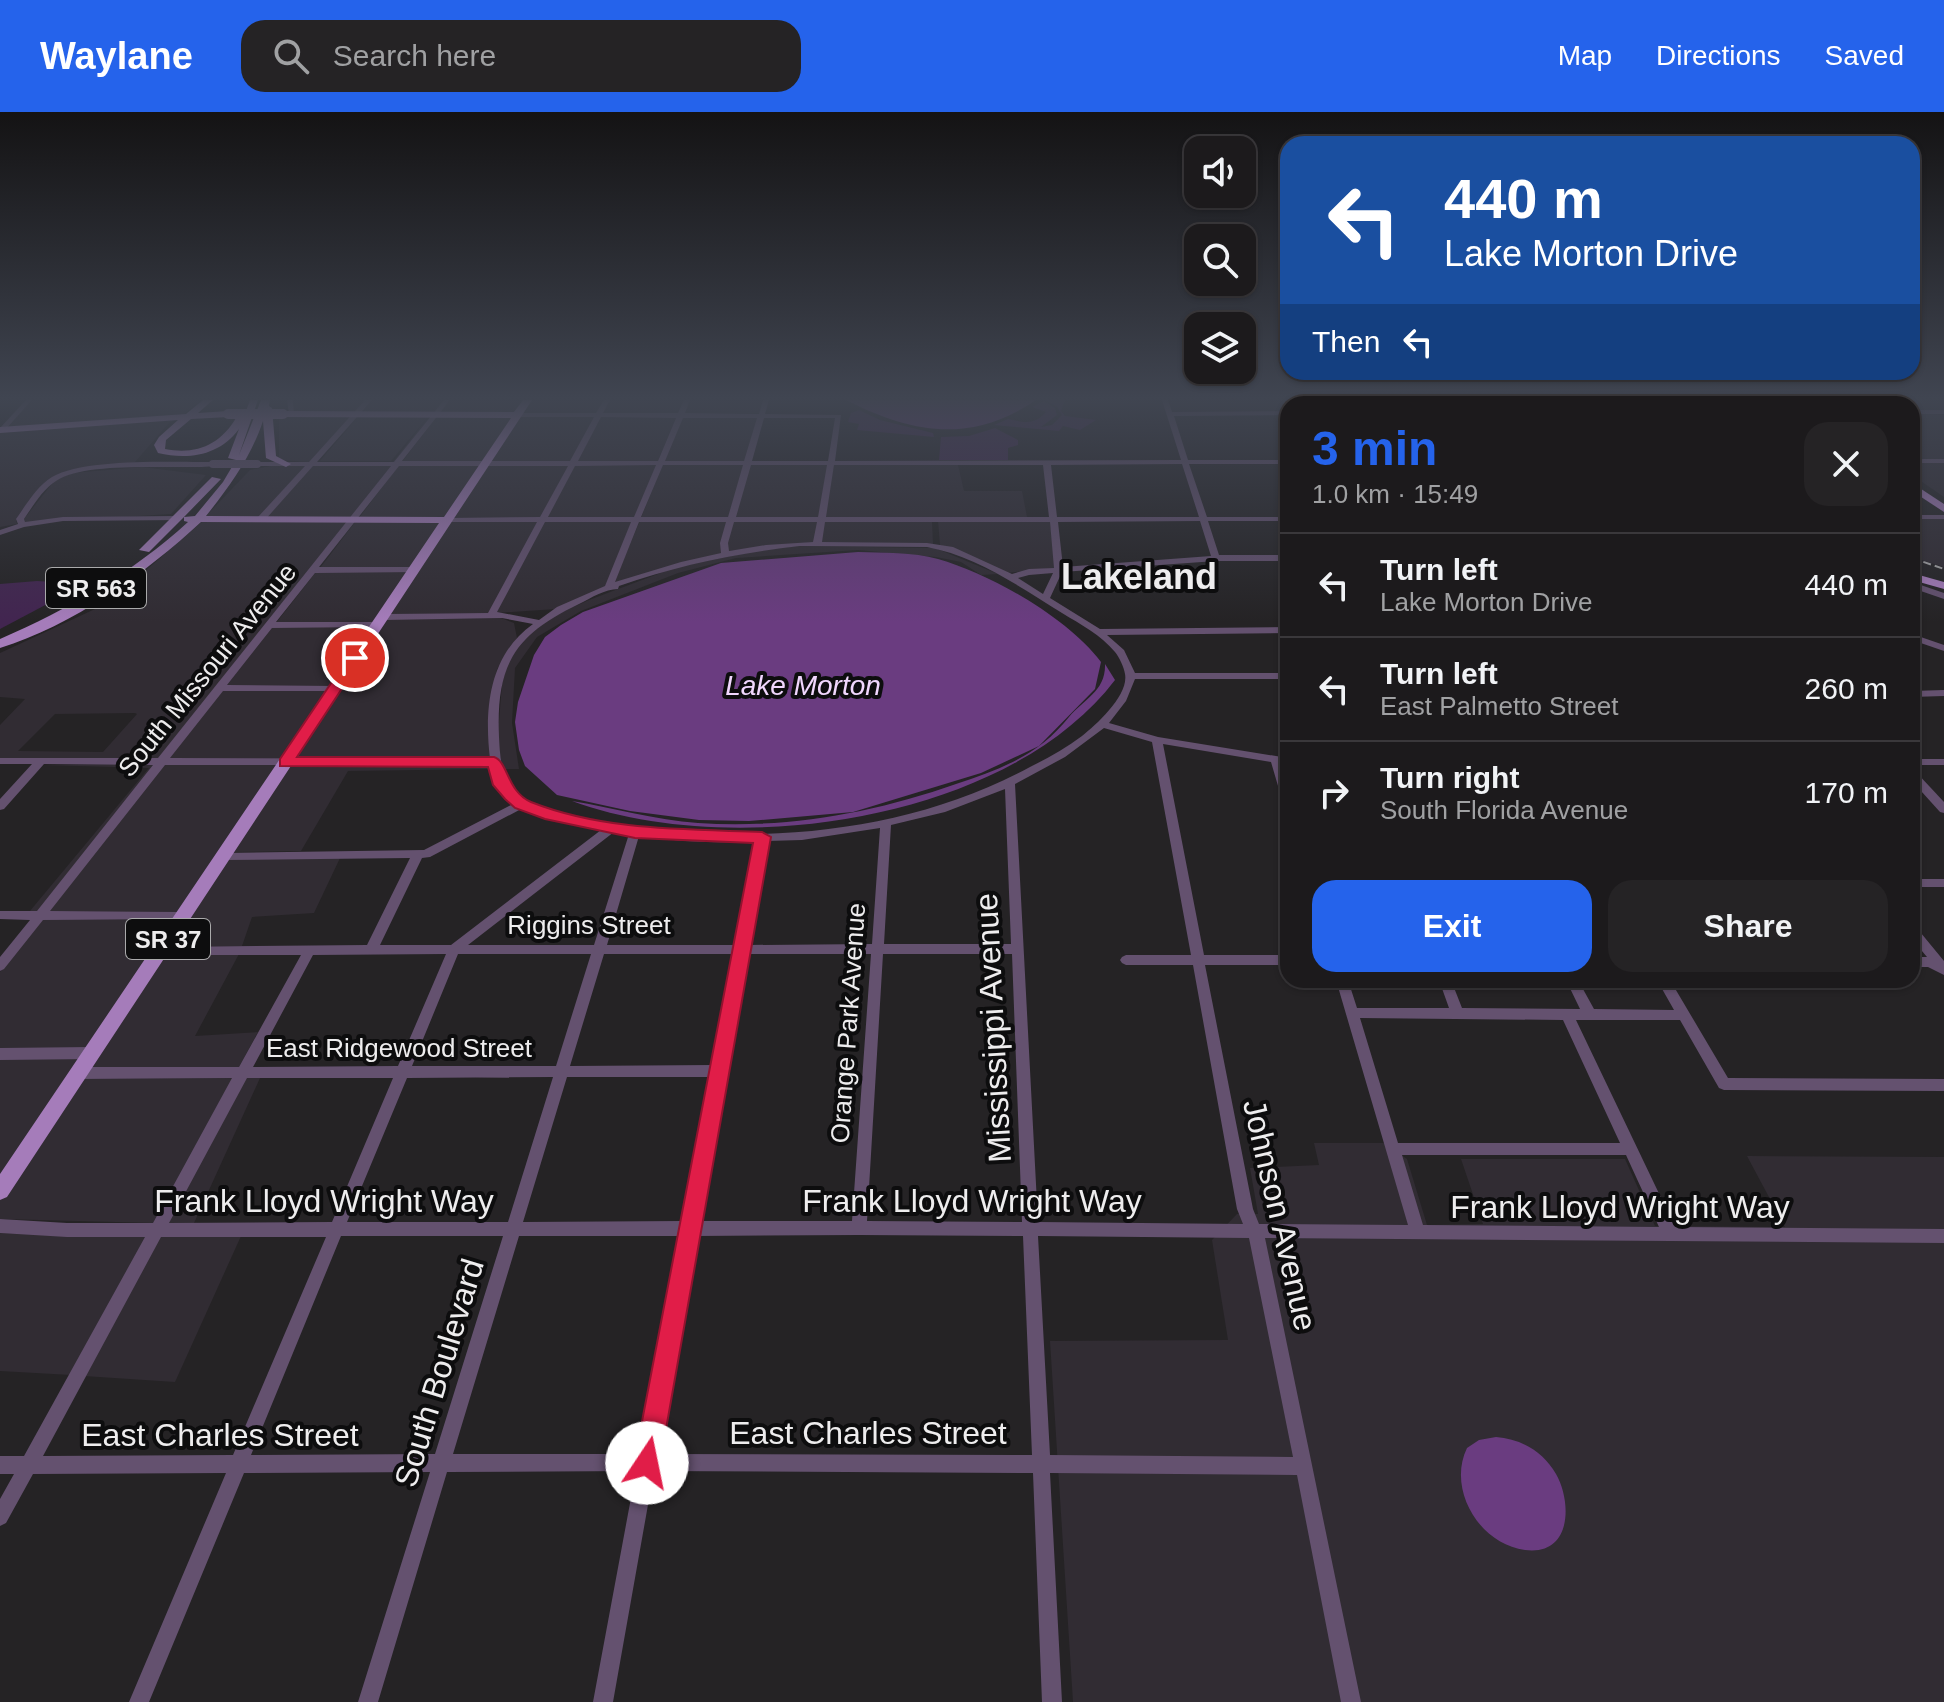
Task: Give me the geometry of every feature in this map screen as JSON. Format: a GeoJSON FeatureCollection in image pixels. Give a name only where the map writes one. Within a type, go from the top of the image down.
{"type":"FeatureCollection","features":[{"type":"Feature","properties":{"kind":"main road","name":"SR 563"},"geometry":{"type":"LineString","coordinates":[[0,640],[118,573],[178,518],[218,474]]}},
{"type":"Feature","properties":{"kind":"main road","name":"SR 563"},"geometry":{"type":"LineString","coordinates":[[0,640],[80,607],[140,569],[196,519],[230,474]]}},
{"type":"Feature","properties":{"kind":"main road","name":"SR 37"},"geometry":{"type":"LineString","coordinates":[[0,1191],[479,474]]}},
{"type":"Feature","properties":{"kind":"main road"},"geometry":{"type":"LineString","coordinates":[[1920,483],[1944,500]]}},
{"type":"Feature","properties":{"kind":"main road"},"geometry":{"type":"LineString","coordinates":[[1920,492],[1944,509]]}},
{"type":"Feature","properties":{"kind":"main road"},"geometry":{"type":"LineString","coordinates":[[178,518],[448,520]]}},
{"type":"Feature","properties":{"kind":"main road"},"geometry":{"type":"LineString","coordinates":[[1920,574],[1944,580]]}},
{"type":"Feature","properties":{"kind":"main road"},"geometry":{"type":"LineString","coordinates":[[1920,575],[1944,586]]}},
{"type":"Feature","properties":{"kind":"street"},"geometry":{"type":"LineString","coordinates":[[22,525],[20,519],[40,494],[55,478],[66,474]]}},
{"type":"Feature","properties":{"kind":"street"},"geometry":{"type":"LineString","coordinates":[[261,519],[302,474]]}},
{"type":"Feature","properties":{"kind":"street","name":"South Missouri Avenue"},"geometry":{"type":"LineString","coordinates":[[0,966],[389,474]]}},
{"type":"Feature","properties":{"kind":"street"},"geometry":{"type":"LineString","coordinates":[[491,615],[567,474]]}},
{"type":"Feature","properties":{"kind":"street"},"geometry":{"type":"LineString","coordinates":[[615,587],[609,585],[655,474]]}},
{"type":"Feature","properties":{"kind":"street"},"geometry":{"type":"LineString","coordinates":[[725,554],[723,548],[744,474]]}},
{"type":"Feature","properties":{"kind":"street"},"geometry":{"type":"LineString","coordinates":[[817,544],[830,474]]}},
{"type":"Feature","properties":{"kind":"street"},"geometry":{"type":"LineString","coordinates":[[1045,599],[1059,570],[1048,474]]}},
{"type":"Feature","properties":{"kind":"street"},"geometry":{"type":"LineString","coordinates":[[1188,474],[1216,558]]}},
{"type":"Feature","properties":{"kind":"street"},"geometry":{"type":"LineString","coordinates":[[1920,517],[1944,517]]}},
{"type":"Feature","properties":{"kind":"street"},"geometry":{"type":"LineString","coordinates":[[0,530],[91,518],[178,518]]}},
{"type":"Feature","properties":{"kind":"street"},"geometry":{"type":"LineString","coordinates":[[935,519],[937,546]]}},
{"type":"Feature","properties":{"kind":"street"},"geometry":{"type":"LineString","coordinates":[[448,520],[1280,519]]}},
{"type":"Feature","properties":{"kind":"street"},"geometry":{"type":"LineString","coordinates":[[817,544],[937,546],[1011,577],[1098,632],[1121,652],[1131,676],[1122,700],[1102,724],[1058,757],[1010,783],[938,809],[886,822],[762,837],[635,832],[610,829],[521,804],[501,785],[494,762],[501,669],[524,634],[537,622],[615,587],[673,566],[725,554],[817,544]]}},
{"type":"Feature","properties":{"kind":"street"},"geometry":{"type":"LineString","coordinates":[[1011,577],[1059,570],[1216,558],[1280,558]]}},
{"type":"Feature","properties":{"kind":"street"},"geometry":{"type":"LineString","coordinates":[[314,570],[415,570]]}},
{"type":"Feature","properties":{"kind":"street"},"geometry":{"type":"LineString","coordinates":[[1920,588],[1944,596]]}},
{"type":"Feature","properties":{"kind":"street"},"geometry":{"type":"LineString","coordinates":[[270,625],[557,611]]}},
{"type":"Feature","properties":{"kind":"street"},"geometry":{"type":"LineString","coordinates":[[503,615],[537,622]]}},
{"type":"Feature","properties":{"kind":"street"},"geometry":{"type":"LineString","coordinates":[[503,615],[515,619],[524,634]]}},
{"type":"Feature","properties":{"kind":"street"},"geometry":{"type":"LineString","coordinates":[[1098,632],[1280,630]]}},
{"type":"Feature","properties":{"kind":"street"},"geometry":{"type":"LineString","coordinates":[[1920,638],[1940,644]]}},
{"type":"Feature","properties":{"kind":"street"},"geometry":{"type":"LineString","coordinates":[[1131,676],[1280,676]]}},
{"type":"Feature","properties":{"kind":"street"},"geometry":{"type":"LineString","coordinates":[[220,688],[335,689]]}},
{"type":"Feature","properties":{"kind":"street"},"geometry":{"type":"LineString","coordinates":[[1920,694],[1944,693]]}},
{"type":"Feature","properties":{"kind":"street"},"geometry":{"type":"LineString","coordinates":[[1102,724],[1157,740],[1280,761]]}},
{"type":"Feature","properties":{"kind":"street","name":"Johnson Avenue"},"geometry":{"type":"LineString","coordinates":[[1157,740],[1252,1230],[1260,1245],[1351,1702]]}},
{"type":"Feature","properties":{"kind":"street"},"geometry":{"type":"LineString","coordinates":[[0,761],[494,762]]}},
{"type":"Feature","properties":{"kind":"street"},"geometry":{"type":"LineString","coordinates":[[0,806],[41,761]]}},
{"type":"Feature","properties":{"kind":"street"},"geometry":{"type":"LineString","coordinates":[[1920,762],[1944,762]]}},
{"type":"Feature","properties":{"kind":"street","name":"Mississippi Avenue"},"geometry":{"type":"LineString","coordinates":[[1010,783],[1052,1702]]}},
{"type":"Feature","properties":{"kind":"street"},"geometry":{"type":"LineString","coordinates":[[1920,783],[1944,809]]}},
{"type":"Feature","properties":{"kind":"street"},"geometry":{"type":"LineString","coordinates":[[223,856],[426,854],[521,804]]}},
{"type":"Feature","properties":{"kind":"street","name":"Orange Park Avenue"},"geometry":{"type":"LineString","coordinates":[[859,1228],[886,822]]}},
{"type":"Feature","properties":{"kind":"street"},"geometry":{"type":"LineString","coordinates":[[139,1702],[235,1476],[235,1465],[454,949],[610,829]]}},
{"type":"Feature","properties":{"kind":"street","name":"South Boulevard"},"geometry":{"type":"LineString","coordinates":[[368,1702],[635,832]]}},
{"type":"Feature","properties":{"kind":"street"},"geometry":{"type":"LineString","coordinates":[[603,1702],[762,837]]}},
{"type":"Feature","properties":{"kind":"street"},"geometry":{"type":"LineString","coordinates":[[371,950],[418,854]]}},
{"type":"Feature","properties":{"kind":"street"},"geometry":{"type":"LineString","coordinates":[[1920,883],[1944,883]]}},
{"type":"Feature","properties":{"kind":"street"},"geometry":{"type":"LineString","coordinates":[[0,915],[184,916]]}},
{"type":"Feature","properties":{"kind":"street"},"geometry":{"type":"LineString","coordinates":[[1920,940],[1944,970]]}},
{"type":"Feature","properties":{"kind":"street"},"geometry":{"type":"LineString","coordinates":[[0,1517],[310,949]]}},
{"type":"Feature","properties":{"kind":"street","name":"Riggins Street"},"geometry":{"type":"LineString","coordinates":[[161,950],[1017,949]]}},
{"type":"Feature","properties":{"kind":"street"},"geometry":{"type":"LineString","coordinates":[[1126,960],[1280,960]]}},
{"type":"Feature","properties":{"kind":"street"},"geometry":{"type":"LineString","coordinates":[[1920,962],[1930,962],[1944,970]]}},
{"type":"Feature","properties":{"kind":"street"},"geometry":{"type":"LineString","coordinates":[[1344,988],[1418,1233]]}},
{"type":"Feature","properties":{"kind":"street"},"geometry":{"type":"LineString","coordinates":[[1448,988],[1458,1014]]}},
{"type":"Feature","properties":{"kind":"street"},"geometry":{"type":"LineString","coordinates":[[1576,988],[1590,1015]]}},
{"type":"Feature","properties":{"kind":"street"},"geometry":{"type":"LineString","coordinates":[[1668,988],[1724,1084],[1944,1085]]}},
{"type":"Feature","properties":{"kind":"street"},"geometry":{"type":"LineString","coordinates":[[1352,1013],[1683,1015]]}},
{"type":"Feature","properties":{"kind":"street"},"geometry":{"type":"LineString","coordinates":[[1567,1015],[1671,1235]]}},
{"type":"Feature","properties":{"kind":"street"},"geometry":{"type":"LineString","coordinates":[[4,1054],[92,1053]]}},
{"type":"Feature","properties":{"kind":"street","name":"East Ridgewood Street"},"geometry":{"type":"LineString","coordinates":[[78,1073],[720,1071]]}},
{"type":"Feature","properties":{"kind":"street"},"geometry":{"type":"LineString","coordinates":[[1392,1149],[1630,1149]]}},
{"type":"Feature","properties":{"kind":"street","name":"Frank Lloyd Wright Way"},"geometry":{"type":"LineString","coordinates":[[0,1226],[157,1229],[1252,1230],[1944,1236]]}},
{"type":"Feature","properties":{"kind":"street","name":"East Charles Street"},"geometry":{"type":"LineString","coordinates":[[0,1465],[1041,1463],[1304,1466]]}},
{"type":"Feature","properties":{"kind":"shaded area"},"geometry":{"type":"Polygon","coordinates":[[[0,474],[62,474],[57,475],[16,520],[17,524],[0,527],[0,474]]]}},
{"type":"Feature","properties":{"kind":"shaded area"},"geometry":{"type":"Polygon","coordinates":[[[69,474],[206,475],[171,514],[25,523],[24,519],[55,480],[69,474]]]}},
{"type":"Feature","properties":{"kind":"shaded area"},"geometry":{"type":"Polygon","coordinates":[[[246,474],[299,474],[260,517],[205,517],[246,474]]]}},
{"type":"Feature","properties":{"kind":"shaded area"},"geometry":{"type":"Polygon","coordinates":[[[305,474],[386,474],[352,518],[266,518],[305,474]]]}},
{"type":"Feature","properties":{"kind":"shaded area"},"geometry":{"type":"Polygon","coordinates":[[[392,474],[476,474],[446,518],[359,518],[392,474]]]}},
{"type":"Feature","properties":{"kind":"shaded area"},"geometry":{"type":"Polygon","coordinates":[[[482,474],[564,474],[540,518],[452,518],[482,474]]]}},
{"type":"Feature","properties":{"kind":"shaded area"},"geometry":{"type":"Polygon","coordinates":[[[570,474],[653,474],[635,518],[546,518],[570,474]]]}},
{"type":"Feature","properties":{"kind":"shaded area"},"geometry":{"type":"Polygon","coordinates":[[[659,474],[741,474],[728,518],[641,518],[659,474]]]}},
{"type":"Feature","properties":{"kind":"shaded area"},"geometry":{"type":"Polygon","coordinates":[[[747,474],[826,474],[818,518],[734,518],[747,474]]]}},
{"type":"Feature","properties":{"kind":"shaded area"},"geometry":{"type":"Polygon","coordinates":[[[832,474],[960,474],[964,491],[1022,491],[1027,517],[825,518],[832,474]]]}},
{"type":"Feature","properties":{"kind":"shaded area"},"geometry":{"type":"Polygon","coordinates":[[[1920,474],[1944,474],[1944,497],[1920,480],[1920,474]]]}},
{"type":"Feature","properties":{"kind":"shaded area"},"geometry":{"type":"Polygon","coordinates":[[[1920,519],[1944,519],[1944,567],[1920,560],[1920,519]]]}},
{"type":"Feature","properties":{"kind":"shaded area"},"geometry":{"type":"Polygon","coordinates":[[[203,521],[350,521],[161,758],[0,758],[0,725],[25,699],[0,697],[0,653],[108,603],[203,521]],[[135,713],[55,714],[18,751],[103,752],[135,713]]]}},
{"type":"Feature","properties":{"kind":"shaded area"},"geometry":{"type":"Polygon","coordinates":[[[356,521],[443,522],[413,568],[320,568],[356,521]]]}},
{"type":"Feature","properties":{"kind":"shaded area"},"geometry":{"type":"Polygon","coordinates":[[[633,521],[607,587],[556,609],[496,613],[544,522],[633,521]]]}},
{"type":"Feature","properties":{"kind":"shaded area"},"geometry":{"type":"Polygon","coordinates":[[[640,521],[727,522],[721,553],[613,584],[640,521]]]}},
{"type":"Feature","properties":{"kind":"shaded area"},"geometry":{"type":"Polygon","coordinates":[[[818,521],[814,542],[727,551],[733,522],[818,521]]]}},
{"type":"Feature","properties":{"kind":"shaded area"},"geometry":{"type":"Polygon","coordinates":[[[824,521],[932,521],[933,544],[821,542],[824,521]]]}},
{"type":"Feature","properties":{"kind":"shaded area"},"geometry":{"type":"Polygon","coordinates":[[[938,521],[1050,521],[1055,568],[1007,573],[940,545],[938,521]]]}},
{"type":"Feature","properties":{"kind":"shaded area"},"geometry":{"type":"Polygon","coordinates":[[[450,522],[538,522],[489,613],[389,614],[450,522]]]}},
{"type":"Feature","properties":{"kind":"shaded area"},"geometry":{"type":"Polygon","coordinates":[[[800,546],[935,548],[998,574],[981,575],[961,562],[936,557],[858,550],[736,558],[678,573],[581,611],[537,637],[515,668],[512,723],[519,769],[501,769],[498,733],[502,684],[509,659],[540,622],[674,568],[760,550],[800,546]]]}},
{"type":"Feature","properties":{"kind":"shaded area"},"geometry":{"type":"Polygon","coordinates":[[[316,572],[410,572],[375,623],[276,623],[316,572]]]}},
{"type":"Feature","properties":{"kind":"shaded area"},"geometry":{"type":"Polygon","coordinates":[[[37,581],[85,584],[0,629],[0,584],[37,581]]]}},
{"type":"Feature","properties":{"kind":"shaded area"},"geometry":{"type":"Polygon","coordinates":[[[501,618],[514,623],[517,638],[497,669],[490,759],[292,759],[386,619],[501,618]]]}},
{"type":"Feature","properties":{"kind":"shaded area"},"geometry":{"type":"Polygon","coordinates":[[[372,627],[333,686],[226,686],[272,628],[372,627]]]}},
{"type":"Feature","properties":{"kind":"shaded area"},"geometry":{"type":"Polygon","coordinates":[[[222,691],[329,691],[284,759],[169,758],[222,691]]]}},
{"type":"Feature","properties":{"kind":"shaded area"},"geometry":{"type":"Polygon","coordinates":[[[156,764],[38,911],[30,911],[149,768],[42,765],[156,764]]]}},
{"type":"Feature","properties":{"kind":"shaded area"},"geometry":{"type":"Polygon","coordinates":[[[164,764],[280,765],[182,912],[48,911],[164,764]]]}},
{"type":"Feature","properties":{"kind":"shaded area"},"geometry":{"type":"Polygon","coordinates":[[[288,765],[490,765],[491,769],[348,771],[301,851],[230,852],[288,765]]]}},
{"type":"Feature","properties":{"kind":"shaded area"},"geometry":{"type":"Polygon","coordinates":[[[340,858],[314,913],[252,917],[242,946],[169,946],[225,859],[340,858]]]}},
{"type":"Feature","properties":{"kind":"shaded area"},"geometry":{"type":"Polygon","coordinates":[[[41,919],[176,920],[90,1048],[0,1049],[0,972],[41,919]]]}},
{"type":"Feature","properties":{"kind":"shaded area"},"geometry":{"type":"Polygon","coordinates":[[[239,954],[195,1036],[258,1032],[239,1067],[87,1068],[163,955],[239,954]]]}},
{"type":"Feature","properties":{"kind":"shaded area"},"geometry":{"type":"Polygon","coordinates":[[[0,1059],[83,1059],[0,1182],[0,1059]]]}},
{"type":"Feature","properties":{"kind":"shaded area"},"geometry":{"type":"Polygon","coordinates":[[[233,1078],[154,1223],[0,1219],[0,1200],[81,1079],[233,1078]]]}},
{"type":"Feature","properties":{"kind":"shaded area"},"geometry":{"type":"Polygon","coordinates":[[[245,1078],[260,1078],[194,1223],[167,1223],[245,1078]]]}},
{"type":"Feature","properties":{"kind":"shaded area"},"geometry":{"type":"Polygon","coordinates":[[[1314,1143],[1384,1143],[1407,1159],[1427,1225],[1483,1224],[1461,1159],[1625,1159],[1655,1226],[1785,1227],[1747,1156],[1944,1157],[1944,1702],[1073,1702],[1050,1341],[1228,1340],[1212,1240],[1237,1214],[1258,1214],[1250,1168],[1319,1165],[1314,1143]]]}},
{"type":"Feature","properties":{"kind":"shaded area"},"geometry":{"type":"Polygon","coordinates":[[[0,1233],[147,1236],[71,1375],[0,1371],[0,1233]]]}},
{"type":"Feature","properties":{"kind":"shaded area"},"geometry":{"type":"Polygon","coordinates":[[[160,1236],[241,1236],[175,1382],[84,1376],[160,1236]]]}},
{"type":"Feature","properties":{"kind":"water","name":"Lake Morton"},"geometry":{"type":"Polygon","coordinates":[[[858,552],[938,559],[981,575],[1027,600],[1069,629],[1101,662],[1095,689],[1039,746],[981,773],[853,812],[749,821],[699,820],[630,811],[557,795],[525,766],[515,722],[518,702],[534,655],[545,637],[561,625],[583,612],[721,563],[858,552]]]}},
{"type":"Feature","properties":{"kind":"water"},"geometry":{"type":"Polygon","coordinates":[[[1105,664],[1115,680],[1067,728],[1034,749],[1093,694],[1102,681],[1105,664]]]}},
{"type":"Feature","properties":{"kind":"water"},"geometry":{"type":"Polygon","coordinates":[[[1029,753],[1007,767],[938,796],[863,816],[786,826],[709,827],[637,819],[572,801],[698,823],[764,824],[829,817],[925,794],[988,773],[1029,753]]]}},
{"type":"Feature","properties":{"kind":"water"},"geometry":{"type":"Polygon","coordinates":[[[1496,1437],[1514,1440],[1530,1448],[1545,1459],[1556,1474],[1566,1512],[1560,1536],[1552,1545],[1540,1550],[1508,1546],[1481,1526],[1471,1512],[1461,1480],[1467,1448],[1479,1440],[1496,1437]]]}},
{"type":"Feature","properties":{"kind":"railway"},"geometry":{"type":"LineString","coordinates":[[1920,561],[1944,569]]}},
{"type":"Feature","properties":{"kind":"district","name":"Lakeland"},"geometry":{"type":"Point","coordinates":[1139,576]}},
{"type":"Feature","properties":{"kind":"route"},"geometry":{"type":"LineString","coordinates":[[355,658],[286,762],[494,762],[501,785],[511,795],[521,804],[551,815],[635,832],[692,837],[762,837],[647,1463]]}}]}
